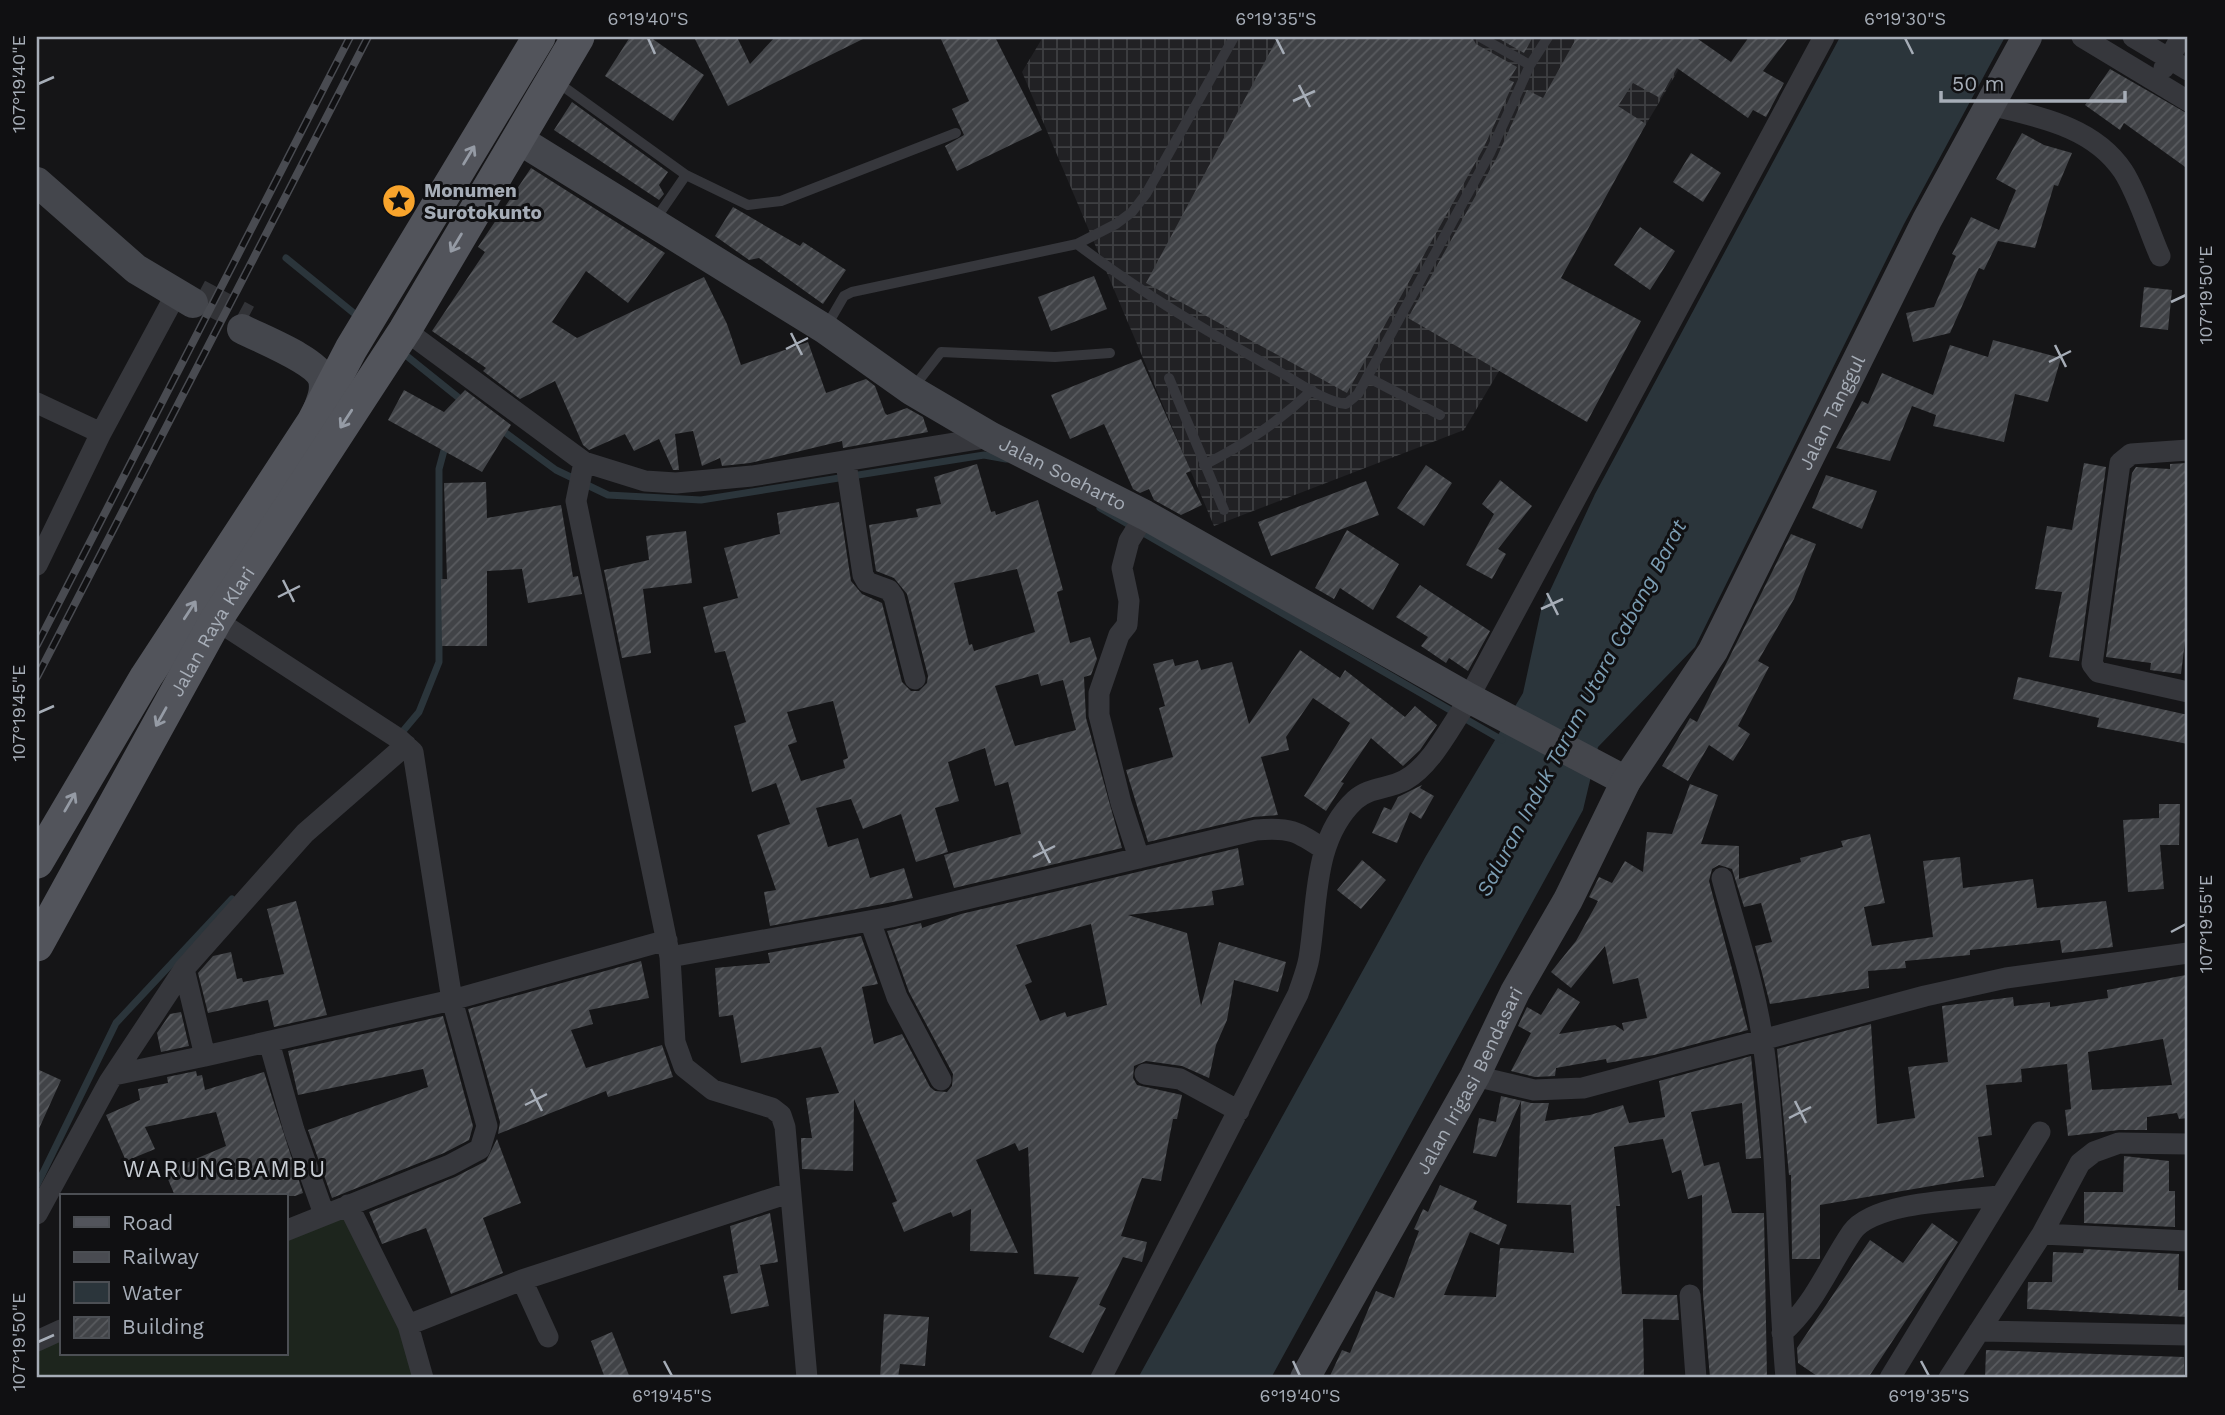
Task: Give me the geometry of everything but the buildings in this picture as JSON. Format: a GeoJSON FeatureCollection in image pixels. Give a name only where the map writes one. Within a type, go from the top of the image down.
{"type":"FeatureCollection","features":[{"type":"Feature","properties":{"kind":"main road","name":"Jalan Raya Klari"},"geometry":{"type":"LineString","coordinates":[[37,862],[146,677],[313,422],[351,349],[539,37]]}},
{"type":"Feature","properties":{"kind":"main road","name":"Jalan Raya Klari"},"geometry":{"type":"LineString","coordinates":[[37,945],[216,620],[396,343],[578,37]]}},
{"type":"Feature","properties":{"kind":"street"},"geometry":{"type":"LineString","coordinates":[[1101,1378],[1298,994],[1309,960],[1315,895],[1325,850],[1338,820],[1356,799],[1417,773],[1466,704],[1825,37]]}},
{"type":"Feature","properties":{"kind":"street","name":"Jalan Tanggul"},"geometry":{"type":"LineString","coordinates":[[1613,774],[1713,651],[1927,220],[2027,37]]}},
{"type":"Feature","properties":{"kind":"street"},"geometry":{"type":"LineString","coordinates":[[2082,37],[2188,101]]}},
{"type":"Feature","properties":{"kind":"street"},"geometry":{"type":"LineString","coordinates":[[2133,37],[2188,70]]}},
{"type":"Feature","properties":{"kind":"street"},"geometry":{"type":"LineString","coordinates":[[2157,83],[2181,37]]}},
{"type":"Feature","properties":{"kind":"street"},"geometry":{"type":"LineString","coordinates":[[1990,105],[2062,124],[2091,139],[2123,171],[2160,256]]}},
{"type":"Feature","properties":{"kind":"street","name":"Jalan Soeharto"},"geometry":{"type":"LineString","coordinates":[[518,139],[825,329],[911,390],[991,437],[1142,518],[1466,704],[1505,715],[1613,774]]}},
{"type":"Feature","properties":{"kind":"street"},"geometry":{"type":"LineString","coordinates":[[37,565],[101,433],[187,294],[46,191]]}},
{"type":"Feature","properties":{"kind":"street"},"geometry":{"type":"LineString","coordinates":[[313,422],[324,394],[323,380],[316,368],[245,325],[321,360],[337,361],[351,349]]}},
{"type":"Feature","properties":{"kind":"street"},"geometry":{"type":"LineString","coordinates":[[396,343],[582,467],[645,481],[676,483],[847,474],[991,437]]}},
{"type":"Feature","properties":{"kind":"street"},"geometry":{"type":"LineString","coordinates":[[37,403],[101,433]]}},
{"type":"Feature","properties":{"kind":"street"},"geometry":{"type":"LineString","coordinates":[[2188,450],[2131,454],[2120,463],[2092,664],[2098,672],[2188,692]]}},
{"type":"Feature","properties":{"kind":"street"},"geometry":{"type":"LineString","coordinates":[[582,467],[576,501],[669,948],[675,1042],[684,1067],[713,1090],[772,1108],[781,1115],[786,1127],[789,1193],[807,1378]]}},
{"type":"Feature","properties":{"kind":"street"},"geometry":{"type":"LineString","coordinates":[[847,474],[863,575],[867,582],[889,590],[894,597],[915,679]]}},
{"type":"Feature","properties":{"kind":"street"},"geometry":{"type":"LineString","coordinates":[[1139,858],[1121,803],[1099,715],[1099,694],[1119,635],[1127,625],[1129,601],[1122,568],[1129,541],[1142,518]]}},
{"type":"Feature","properties":{"kind":"street"},"geometry":{"type":"LineString","coordinates":[[216,620],[400,740],[413,752],[452,1000],[487,1126],[480,1149],[450,1165],[287,1230]]}},
{"type":"Feature","properties":{"kind":"street"},"geometry":{"type":"LineString","coordinates":[[37,1214],[114,1076],[184,969],[305,833],[400,740]]}},
{"type":"Feature","properties":{"kind":"street","name":"Jalan Irigasi Bendasari"},"geometry":{"type":"LineString","coordinates":[[1305,1378],[1475,1076],[1515,992],[1568,900],[1613,774]]}},
{"type":"Feature","properties":{"kind":"street"},"geometry":{"type":"LineString","coordinates":[[114,1076],[669,948],[870,921],[1256,831],[1284,828],[1298,831],[1325,850]]}},
{"type":"Feature","properties":{"kind":"street"},"geometry":{"type":"LineString","coordinates":[[1722,878],[1763,1041],[1775,1166],[1786,1378]]}},
{"type":"Feature","properties":{"kind":"street"},"geometry":{"type":"LineString","coordinates":[[870,921],[893,987],[941,1080]]}},
{"type":"Feature","properties":{"kind":"street"},"geometry":{"type":"LineString","coordinates":[[1475,1076],[1534,1090],[1583,1088],[1925,996],[2006,978],[2188,953]]}},
{"type":"Feature","properties":{"kind":"street"},"geometry":{"type":"LineString","coordinates":[[184,969],[205,1056]]}},
{"type":"Feature","properties":{"kind":"street"},"geometry":{"type":"LineString","coordinates":[[269,1042],[294,1130],[324,1214]]}},
{"type":"Feature","properties":{"kind":"street"},"geometry":{"type":"LineString","coordinates":[[1145,1074],[1180,1079],[1239,1111]]}},
{"type":"Feature","properties":{"kind":"street"},"geometry":{"type":"LineString","coordinates":[[1890,1378],[2040,1132]]}},
{"type":"Feature","properties":{"kind":"street"},"geometry":{"type":"LineString","coordinates":[[1950,1378],[2042,1234],[2080,1163],[2094,1152],[2119,1143],[2188,1144]]}},
{"type":"Feature","properties":{"kind":"street"},"geometry":{"type":"LineString","coordinates":[[408,1325],[522,1280],[789,1193]]}},
{"type":"Feature","properties":{"kind":"street"},"geometry":{"type":"LineString","coordinates":[[1782,1333],[1811,1302],[1853,1230],[1865,1220],[1923,1204],[2000,1196]]}},
{"type":"Feature","properties":{"kind":"street"},"geometry":{"type":"LineString","coordinates":[[348,1205],[408,1325],[423,1378]]}},
{"type":"Feature","properties":{"kind":"street"},"geometry":{"type":"LineString","coordinates":[[2042,1234],[2188,1241]]}},
{"type":"Feature","properties":{"kind":"street"},"geometry":{"type":"LineString","coordinates":[[522,1280],[548,1336]]}},
{"type":"Feature","properties":{"kind":"street"},"geometry":{"type":"LineString","coordinates":[[1690,1294],[1696,1378]]}},
{"type":"Feature","properties":{"kind":"street"},"geometry":{"type":"LineString","coordinates":[[37,1340],[60,1330]]}},
{"type":"Feature","properties":{"kind":"street"},"geometry":{"type":"LineString","coordinates":[[1979,1331],[2188,1335]]}},
{"type":"Feature","properties":{"kind":"lane"},"geometry":{"type":"LineString","coordinates":[[825,329],[845,296],[852,292],[1077,244],[1099,235],[1132,212],[1146,194],[1234,37]]}},
{"type":"Feature","properties":{"kind":"lane"},"geometry":{"type":"LineString","coordinates":[[1480,37],[1530,65]]}},
{"type":"Feature","properties":{"kind":"lane"},"geometry":{"type":"LineString","coordinates":[[1077,244],[1132,286],[1182,317],[1312,390],[1346,404],[1358,394],[1490,153],[1530,65],[1548,37]]}},
{"type":"Feature","properties":{"kind":"lane"},"geometry":{"type":"LineString","coordinates":[[553,80],[686,175],[743,203],[762,206],[956,134]]}},
{"type":"Feature","properties":{"kind":"lane"},"geometry":{"type":"LineString","coordinates":[[653,222],[686,175]]}},
{"type":"Feature","properties":{"kind":"lane"},"geometry":{"type":"LineString","coordinates":[[911,390],[941,352],[1055,357],[1110,353]]}},
{"type":"Feature","properties":{"kind":"lane"},"geometry":{"type":"LineString","coordinates":[[1367,377],[1440,415]]}},
{"type":"Feature","properties":{"kind":"lane"},"geometry":{"type":"LineString","coordinates":[[1169,379],[1224,510]]}},
{"type":"Feature","properties":{"kind":"lane"},"geometry":{"type":"LineString","coordinates":[[1204,465],[1245,444],[1282,418],[1312,390]]}},
{"type":"Feature","properties":{"kind":"shaded area"},"geometry":{"type":"Polygon","coordinates":[[[1043,37],[1698,37],[1464,430],[1214,526],[1022,72],[1043,37]]]}},
{"type":"Feature","properties":{"kind":"shaded area"},"geometry":{"type":"Polygon","coordinates":[[[348,1205],[423,1378],[37,1378],[37,1351],[60,1340],[60,1356],[287,1356],[287,1234],[348,1205]]]}},
{"type":"Feature","properties":{"kind":"water","name":"Saluran Induk Tarum Utara Cabang Barat"},"geometry":{"type":"Polygon","coordinates":[[[1840,37],[2005,37],[1904,224],[1695,647],[1598,747],[1583,810],[1271,1378],[1138,1378],[1426,856],[1523,693],[1541,610],[1595,494],[1840,37]]]}},
{"type":"Feature","properties":{"kind":"waterway"},"geometry":{"type":"LineString","coordinates":[[286,258],[361,319]]}},
{"type":"Feature","properties":{"kind":"waterway"},"geometry":{"type":"LineString","coordinates":[[403,353],[464,402]]}},
{"type":"Feature","properties":{"kind":"waterway"},"geometry":{"type":"LineString","coordinates":[[499,428],[556,470],[608,495],[701,500],[984,455],[1006,459]]}},
{"type":"Feature","properties":{"kind":"waterway"},"geometry":{"type":"LineString","coordinates":[[398,737],[419,712],[439,662],[439,469],[446,443]]}},
{"type":"Feature","properties":{"kind":"waterway"},"geometry":{"type":"LineString","coordinates":[[1100,508],[1502,740]]}},
{"type":"Feature","properties":{"kind":"waterway"},"geometry":{"type":"LineString","coordinates":[[37,1185],[116,1023],[232,899]]}},
{"type":"Feature","properties":{"kind":"tunnel"},"geometry":{"type":"LineString","coordinates":[[198,294],[247,320]]}},
{"type":"Feature","properties":{"kind":"railway"},"geometry":{"type":"LineString","coordinates":[[37,645],[350,37]]}},
{"type":"Feature","properties":{"kind":"railway"},"geometry":{"type":"LineString","coordinates":[[37,677],[368,37]]}},
{"type":"Feature","properties":{"kind":"place","name":"Monumen Surotokunto"},"geometry":{"type":"Point","coordinates":[399,201]}},
{"type":"Feature","properties":{"kind":"district","name":"WARUNGBAMBU"},"geometry":{"type":"Point","coordinates":[225,1169]}}]}
